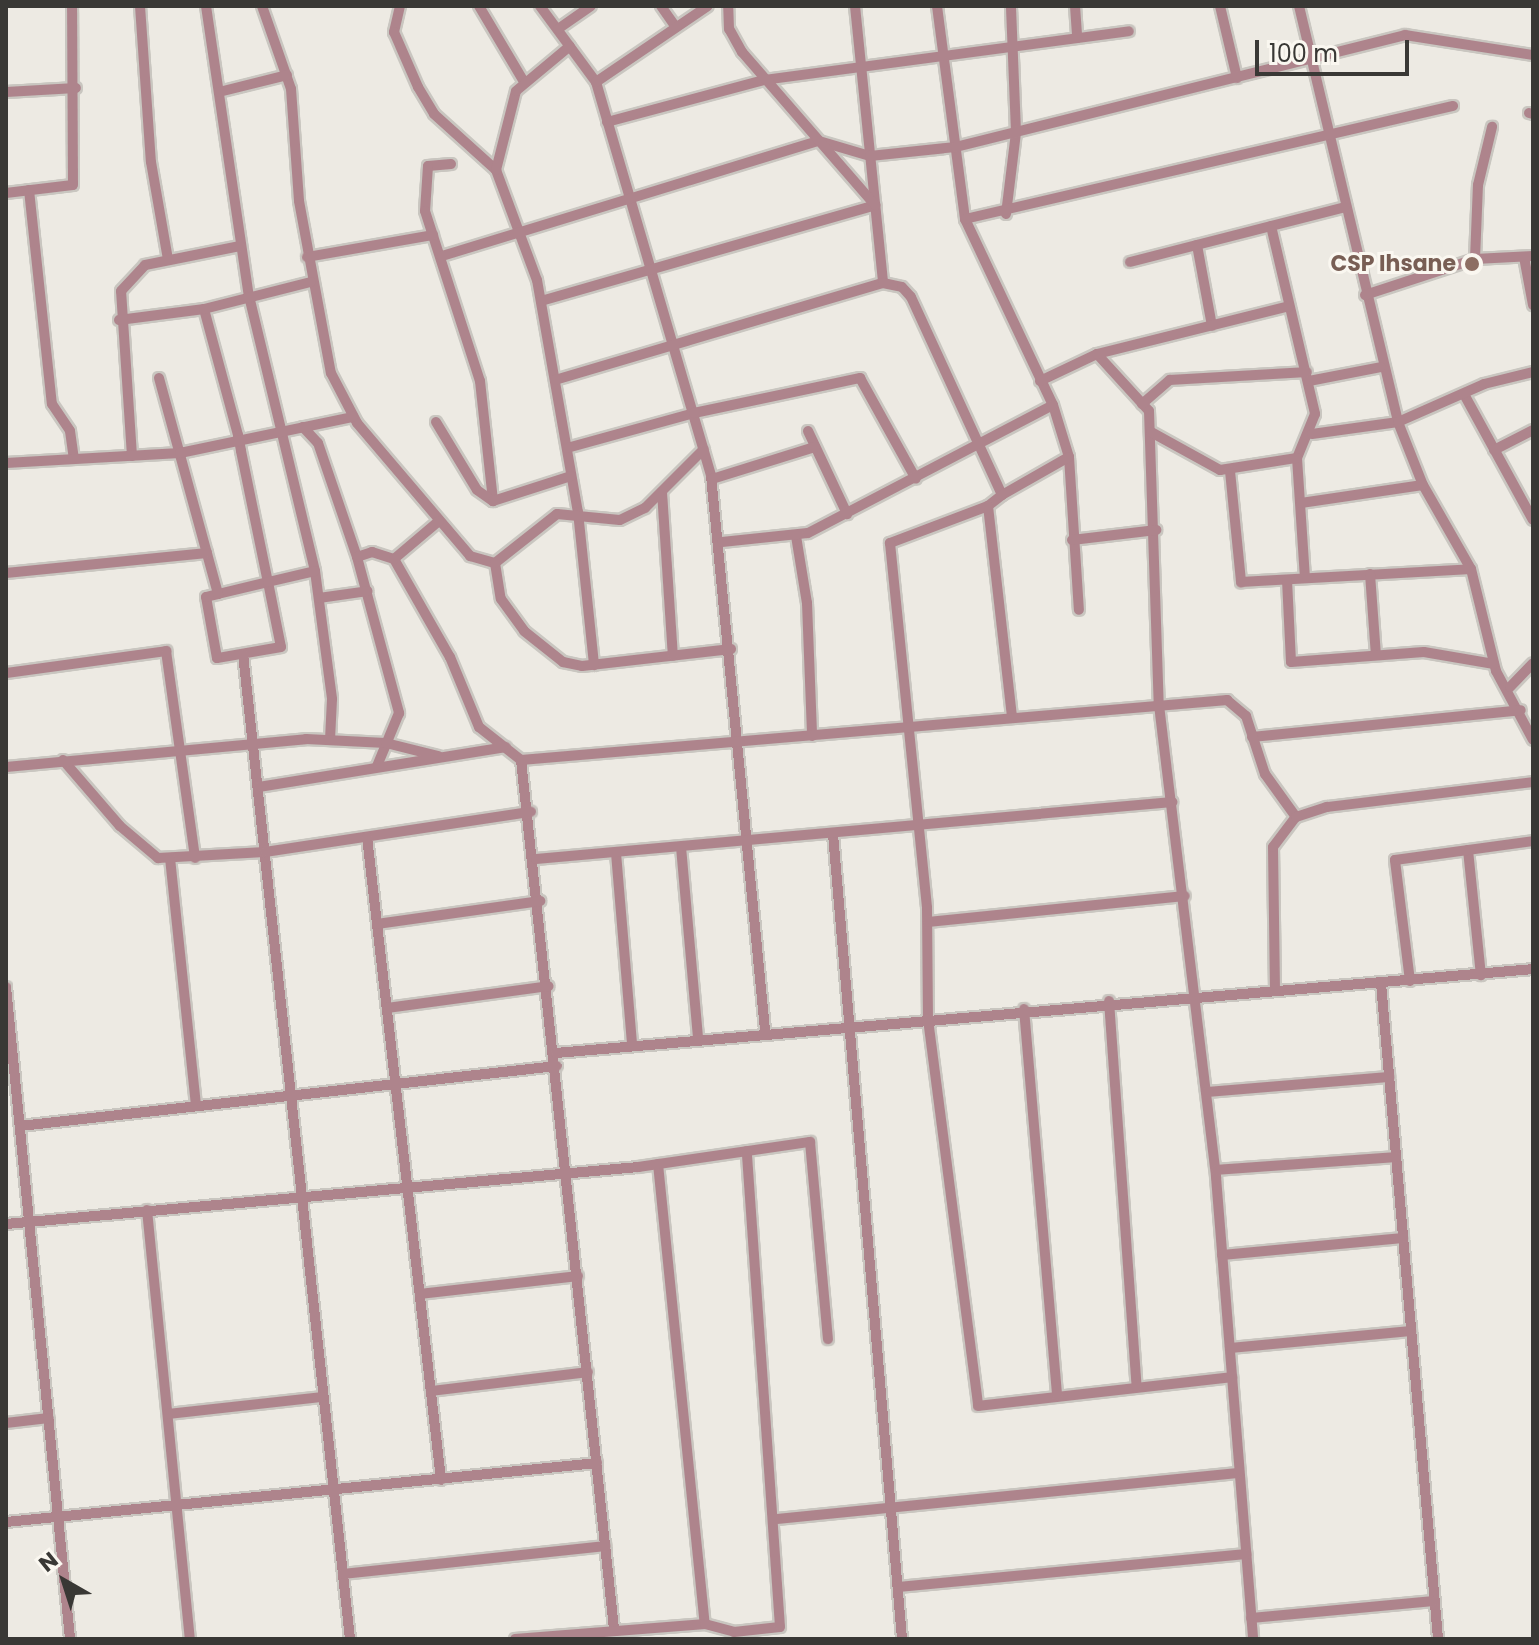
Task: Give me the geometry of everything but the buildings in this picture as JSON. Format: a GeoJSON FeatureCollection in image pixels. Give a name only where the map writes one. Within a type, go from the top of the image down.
{"type":"FeatureCollection","features":[{"type":"Feature","properties":{"kind":"street"},"geometry":{"type":"LineString","coordinates":[[6,193],[73,185],[76,88],[72,6]]}},
{"type":"Feature","properties":{"kind":"street"},"geometry":{"type":"LineString","coordinates":[[140,6],[151,162],[168,259]]}},
{"type":"Feature","properties":{"kind":"street"},"geometry":{"type":"LineString","coordinates":[[206,6],[249,296],[315,571],[332,699],[330,740]]}},
{"type":"Feature","properties":{"kind":"street"},"geometry":{"type":"LineString","coordinates":[[262,6],[287,75],[307,257],[331,373],[353,417],[439,521],[470,556],[495,563]]}},
{"type":"Feature","properties":{"kind":"street"},"geometry":{"type":"LineString","coordinates":[[400,6],[394,32],[426,102],[496,170],[541,301],[578,512],[594,665]]}},
{"type":"Feature","properties":{"kind":"street"},"geometry":{"type":"LineString","coordinates":[[479,6],[523,80]]}},
{"type":"Feature","properties":{"kind":"street"},"geometry":{"type":"LineString","coordinates":[[540,6],[596,82],[712,479],[722,542],[765,1030]]}},
{"type":"Feature","properties":{"kind":"street"},"geometry":{"type":"LineString","coordinates":[[558,29],[591,6]]}},
{"type":"Feature","properties":{"kind":"street"},"geometry":{"type":"LineString","coordinates":[[661,6],[675,26]]}},
{"type":"Feature","properties":{"kind":"street"},"geometry":{"type":"LineString","coordinates":[[596,82],[708,6]]}},
{"type":"Feature","properties":{"kind":"street"},"geometry":{"type":"LineString","coordinates":[[728,6],[733,38],[764,80],[875,205]]}},
{"type":"Feature","properties":{"kind":"street"},"geometry":{"type":"LineString","coordinates":[[855,6],[883,283]]}},
{"type":"Feature","properties":{"kind":"street"},"geometry":{"type":"LineString","coordinates":[[937,6],[965,219],[1053,405],[1069,457],[1072,540],[1079,610]]}},
{"type":"Feature","properties":{"kind":"street"},"geometry":{"type":"LineString","coordinates":[[1006,214],[1016,132],[1011,6]]}},
{"type":"Feature","properties":{"kind":"street"},"geometry":{"type":"LineString","coordinates":[[1075,6],[1077,38]]}},
{"type":"Feature","properties":{"kind":"street"},"geometry":{"type":"LineString","coordinates":[[1220,6],[1237,78]]}},
{"type":"Feature","properties":{"kind":"street"},"geometry":{"type":"LineString","coordinates":[[1299,6],[1381,367],[1398,422],[1423,485],[1471,569],[1494,664],[1510,687],[1533,740]]}},
{"type":"Feature","properties":{"kind":"street"},"geometry":{"type":"LineString","coordinates":[[607,122],[764,80],[1129,31]]}},
{"type":"Feature","properties":{"kind":"street"},"geometry":{"type":"LineString","coordinates":[[442,256],[819,141],[870,156],[956,147],[1420,34],[1533,55]]}},
{"type":"Feature","properties":{"kind":"street"},"geometry":{"type":"LineString","coordinates":[[496,170],[511,101],[523,80],[570,46]]}},
{"type":"Feature","properties":{"kind":"street"},"geometry":{"type":"LineString","coordinates":[[219,92],[287,75]]}},
{"type":"Feature","properties":{"kind":"street"},"geometry":{"type":"LineString","coordinates":[[6,92],[76,88]]}},
{"type":"Feature","properties":{"kind":"street"},"geometry":{"type":"LineString","coordinates":[[965,219],[1006,214],[1453,106]]}},
{"type":"Feature","properties":{"kind":"street"},"geometry":{"type":"LineString","coordinates":[[1475,259],[1478,185],[1492,127]]}},
{"type":"Feature","properties":{"kind":"street"},"geometry":{"type":"LineString","coordinates":[[451,164],[428,166],[425,211],[480,381],[493,501]]}},
{"type":"Feature","properties":{"kind":"street"},"geometry":{"type":"LineString","coordinates":[[29,190],[52,404],[70,431],[74,459]]}},
{"type":"Feature","properties":{"kind":"street"},"geometry":{"type":"LineString","coordinates":[[541,301],[875,205]]}},
{"type":"Feature","properties":{"kind":"street"},"geometry":{"type":"LineString","coordinates":[[1130,262],[1346,207]]}},
{"type":"Feature","properties":{"kind":"street"},"geometry":{"type":"LineString","coordinates":[[1271,226],[1308,376],[1312,434],[1297,458],[1305,578]]}},
{"type":"Feature","properties":{"kind":"street"},"geometry":{"type":"LineString","coordinates":[[307,257],[433,235]]}},
{"type":"Feature","properties":{"kind":"street"},"geometry":{"type":"LineString","coordinates":[[1197,245],[1212,326]]}},
{"type":"Feature","properties":{"kind":"street"},"geometry":{"type":"LineString","coordinates":[[132,456],[119,320],[121,291],[130,276],[168,259],[240,246]]}},
{"type":"Feature","properties":{"kind":"street"},"geometry":{"type":"LineString","coordinates":[[1365,295],[1475,259],[1528,256],[1533,305]]}},
{"type":"Feature","properties":{"kind":"street"},"geometry":{"type":"LineString","coordinates":[[119,320],[204,309],[311,282]]}},
{"type":"Feature","properties":{"kind":"street"},"geometry":{"type":"LineString","coordinates":[[555,380],[883,283],[902,287],[911,297],[983,443],[1002,495]]}},
{"type":"Feature","properties":{"kind":"street"},"geometry":{"type":"LineString","coordinates":[[1040,381],[1097,354],[1289,306]]}},
{"type":"Feature","properties":{"kind":"street"},"geometry":{"type":"LineString","coordinates":[[204,309],[239,440],[268,582],[281,647],[217,658],[206,597],[268,582],[315,571]]}},
{"type":"Feature","properties":{"kind":"street"},"geometry":{"type":"LineString","coordinates":[[1097,354],[1142,404],[1151,432],[1159,705],[1185,896],[1216,1170],[1253,1639]]}},
{"type":"Feature","properties":{"kind":"street"},"geometry":{"type":"LineString","coordinates":[[1142,404],[1170,380],[1308,376],[1381,367]]}},
{"type":"Feature","properties":{"kind":"street"},"geometry":{"type":"LineString","coordinates":[[1312,434],[1398,422],[1465,396],[1484,384],[1533,372]]}},
{"type":"Feature","properties":{"kind":"street"},"geometry":{"type":"LineString","coordinates":[[159,378],[218,594]]}},
{"type":"Feature","properties":{"kind":"street"},"geometry":{"type":"LineString","coordinates":[[567,448],[694,413],[860,378],[916,479]]}},
{"type":"Feature","properties":{"kind":"street"},"geometry":{"type":"LineString","coordinates":[[1465,396],[1533,520]]}},
{"type":"Feature","properties":{"kind":"street"},"geometry":{"type":"LineString","coordinates":[[722,542],[796,536],[916,479],[1053,405]]}},
{"type":"Feature","properties":{"kind":"street"},"geometry":{"type":"LineString","coordinates":[[6,463],[180,453],[353,417]]}},
{"type":"Feature","properties":{"kind":"street"},"geometry":{"type":"LineString","coordinates":[[436,422],[477,490],[493,501]]}},
{"type":"Feature","properties":{"kind":"street"},"geometry":{"type":"LineString","coordinates":[[303,427],[318,443],[357,557],[399,713],[377,766]]}},
{"type":"Feature","properties":{"kind":"street"},"geometry":{"type":"LineString","coordinates":[[1494,450],[1533,430]]}},
{"type":"Feature","properties":{"kind":"street"},"geometry":{"type":"LineString","coordinates":[[808,431],[847,514]]}},
{"type":"Feature","properties":{"kind":"street"},"geometry":{"type":"LineString","coordinates":[[1151,432],[1206,465],[1230,471],[1297,458]]}},
{"type":"Feature","properties":{"kind":"street"},"geometry":{"type":"LineString","coordinates":[[712,479],[815,447]]}},
{"type":"Feature","properties":{"kind":"street"},"geometry":{"type":"LineString","coordinates":[[495,563],[557,514],[578,512],[620,520],[662,492],[704,449]]}},
{"type":"Feature","properties":{"kind":"street"},"geometry":{"type":"LineString","coordinates":[[1069,457],[988,506],[890,543],[912,727],[928,922],[928,1019],[978,1406],[1232,1377]]}},
{"type":"Feature","properties":{"kind":"street"},"geometry":{"type":"LineString","coordinates":[[1230,471],[1241,582],[1471,569]]}},
{"type":"Feature","properties":{"kind":"street"},"geometry":{"type":"LineString","coordinates":[[493,501],[571,476]]}},
{"type":"Feature","properties":{"kind":"street"},"geometry":{"type":"LineString","coordinates":[[1301,503],[1423,485]]}},
{"type":"Feature","properties":{"kind":"street"},"geometry":{"type":"LineString","coordinates":[[662,492],[673,656]]}},
{"type":"Feature","properties":{"kind":"street"},"geometry":{"type":"LineString","coordinates":[[988,506],[1012,718]]}},
{"type":"Feature","properties":{"kind":"street"},"geometry":{"type":"LineString","coordinates":[[394,559],[439,521]]}},
{"type":"Feature","properties":{"kind":"street"},"geometry":{"type":"LineString","coordinates":[[1072,540],[1156,530]]}},
{"type":"Feature","properties":{"kind":"street"},"geometry":{"type":"LineString","coordinates":[[796,536],[807,603],[812,736]]}},
{"type":"Feature","properties":{"kind":"street"},"geometry":{"type":"LineString","coordinates":[[357,557],[372,552],[394,559],[450,657],[479,727],[521,760],[531,812],[614,1629]]}},
{"type":"Feature","properties":{"kind":"street"},"geometry":{"type":"LineString","coordinates":[[6,573],[207,553]]}},
{"type":"Feature","properties":{"kind":"street"},"geometry":{"type":"LineString","coordinates":[[495,563],[501,599],[524,631],[572,666],[731,649]]}},
{"type":"Feature","properties":{"kind":"street"},"geometry":{"type":"LineString","coordinates":[[1370,574],[1376,655]]}},
{"type":"Feature","properties":{"kind":"street"},"geometry":{"type":"LineString","coordinates":[[1287,580],[1291,662],[1424,652],[1494,664]]}},
{"type":"Feature","properties":{"kind":"street"},"geometry":{"type":"LineString","coordinates":[[319,598],[368,591]]}},
{"type":"Feature","properties":{"kind":"street"},"geometry":{"type":"LineString","coordinates":[[6,673],[166,651],[195,858]]}},
{"type":"Feature","properties":{"kind":"street"},"geometry":{"type":"LineString","coordinates":[[243,654],[350,1639]]}},
{"type":"Feature","properties":{"kind":"street"},"geometry":{"type":"LineString","coordinates":[[1510,687],[1533,663]]}},
{"type":"Feature","properties":{"kind":"street"},"geometry":{"type":"LineString","coordinates":[[521,760],[1227,700],[1246,716],[1265,774],[1296,817]]}},
{"type":"Feature","properties":{"kind":"street"},"geometry":{"type":"LineString","coordinates":[[1252,737],[1521,710]]}},
{"type":"Feature","properties":{"kind":"street"},"geometry":{"type":"LineString","coordinates":[[6,767],[179,748],[330,740],[386,743],[438,756]]}},
{"type":"Feature","properties":{"kind":"street"},"geometry":{"type":"LineString","coordinates":[[259,787],[506,747]]}},
{"type":"Feature","properties":{"kind":"street"},"geometry":{"type":"LineString","coordinates":[[63,760],[136,843],[158,858],[265,852],[531,812]]}},
{"type":"Feature","properties":{"kind":"street"},"geometry":{"type":"LineString","coordinates":[[1275,990],[1273,847],[1296,817],[1327,807],[1533,782]]}},
{"type":"Feature","properties":{"kind":"street"},"geometry":{"type":"LineString","coordinates":[[536,859],[1172,802]]}},
{"type":"Feature","properties":{"kind":"street"},"geometry":{"type":"LineString","coordinates":[[833,834],[846,1025],[902,1639]]}},
{"type":"Feature","properties":{"kind":"street"},"geometry":{"type":"LineString","coordinates":[[367,837],[441,1480]]}},
{"type":"Feature","properties":{"kind":"street"},"geometry":{"type":"LineString","coordinates":[[1410,981],[1395,860],[1533,841]]}},
{"type":"Feature","properties":{"kind":"street"},"geometry":{"type":"LineString","coordinates":[[681,847],[698,1036]]}},
{"type":"Feature","properties":{"kind":"street"},"geometry":{"type":"LineString","coordinates":[[1468,850],[1481,975]]}},
{"type":"Feature","properties":{"kind":"street"},"geometry":{"type":"LineString","coordinates":[[616,853],[632,1043]]}},
{"type":"Feature","properties":{"kind":"street"},"geometry":{"type":"LineString","coordinates":[[170,858],[196,1106]]}},
{"type":"Feature","properties":{"kind":"street"},"geometry":{"type":"LineString","coordinates":[[928,922],[1185,896]]}},
{"type":"Feature","properties":{"kind":"street"},"geometry":{"type":"LineString","coordinates":[[377,924],[540,901]]}},
{"type":"Feature","properties":{"kind":"street"},"geometry":{"type":"LineString","coordinates":[[556,1053],[765,1030],[928,1019],[1109,1001],[1197,999],[1533,969]]}},
{"type":"Feature","properties":{"kind":"street"},"geometry":{"type":"LineString","coordinates":[[1381,983],[1438,1639]]}},
{"type":"Feature","properties":{"kind":"street"},"geometry":{"type":"LineString","coordinates":[[387,1008],[549,986]]}},
{"type":"Feature","properties":{"kind":"street"},"geometry":{"type":"LineString","coordinates":[[6,987],[70,1639]]}},
{"type":"Feature","properties":{"kind":"street"},"geometry":{"type":"LineString","coordinates":[[1109,1001],[1137,1387]]}},
{"type":"Feature","properties":{"kind":"street"},"geometry":{"type":"LineString","coordinates":[[1024,1009],[1057,1396]]}},
{"type":"Feature","properties":{"kind":"street"},"geometry":{"type":"LineString","coordinates":[[20,1126],[557,1066]]}},
{"type":"Feature","properties":{"kind":"street"},"geometry":{"type":"LineString","coordinates":[[1206,1092],[1389,1077]]}},
{"type":"Feature","properties":{"kind":"street"},"geometry":{"type":"LineString","coordinates":[[6,1224],[302,1194],[658,1164],[810,1142],[828,1339]]}},
{"type":"Feature","properties":{"kind":"street"},"geometry":{"type":"LineString","coordinates":[[515,1639],[614,1629],[631,1635],[705,1624],[734,1636],[780,1627],[777,1519],[747,1151]]}},
{"type":"Feature","properties":{"kind":"street"},"geometry":{"type":"LineString","coordinates":[[1216,1170],[1396,1157]]}},
{"type":"Feature","properties":{"kind":"street"},"geometry":{"type":"LineString","coordinates":[[658,1164],[705,1624]]}},
{"type":"Feature","properties":{"kind":"street"},"geometry":{"type":"LineString","coordinates":[[147,1210],[190,1639]]}},
{"type":"Feature","properties":{"kind":"street"},"geometry":{"type":"LineString","coordinates":[[1222,1255],[1403,1238]]}},
{"type":"Feature","properties":{"kind":"street"},"geometry":{"type":"LineString","coordinates":[[420,1294],[578,1276]]}},
{"type":"Feature","properties":{"kind":"street"},"geometry":{"type":"LineString","coordinates":[[1230,1348],[1411,1331]]}},
{"type":"Feature","properties":{"kind":"street"},"geometry":{"type":"LineString","coordinates":[[431,1391],[588,1372]]}},
{"type":"Feature","properties":{"kind":"street"},"geometry":{"type":"LineString","coordinates":[[168,1414],[323,1397]]}},
{"type":"Feature","properties":{"kind":"street"},"geometry":{"type":"LineString","coordinates":[[6,1423],[49,1418]]}},
{"type":"Feature","properties":{"kind":"street"},"geometry":{"type":"LineString","coordinates":[[6,1522],[333,1492],[597,1463]]}},
{"type":"Feature","properties":{"kind":"street"},"geometry":{"type":"LineString","coordinates":[[777,1519],[1238,1473]]}},
{"type":"Feature","properties":{"kind":"street"},"geometry":{"type":"LineString","coordinates":[[343,1574],[606,1546]]}},
{"type":"Feature","properties":{"kind":"street"},"geometry":{"type":"LineString","coordinates":[[898,1587],[1246,1554]]}},
{"type":"Feature","properties":{"kind":"street"},"geometry":{"type":"LineString","coordinates":[[1251,1618],[1434,1601]]}},
{"type":"Feature","properties":{"kind":"place","name":"CSP Ihsane"},"geometry":{"type":"Point","coordinates":[1472,264]}}]}
